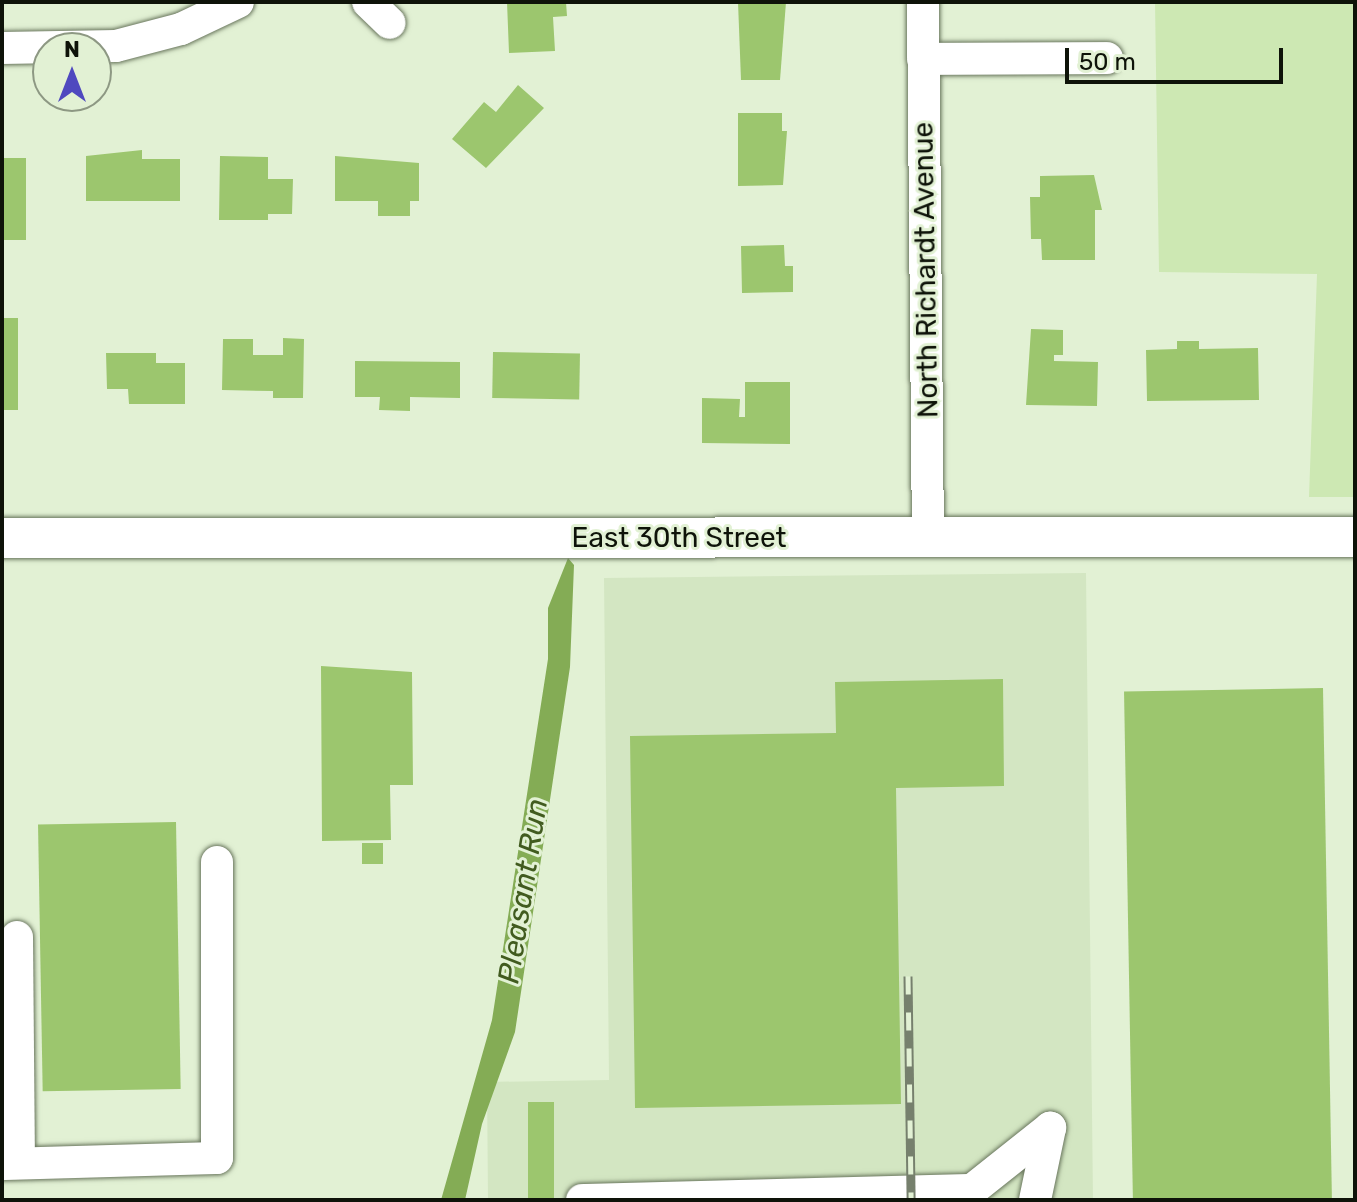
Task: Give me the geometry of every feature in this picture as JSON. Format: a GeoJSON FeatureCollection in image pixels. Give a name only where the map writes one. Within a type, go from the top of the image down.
{"type":"FeatureCollection","features":[{"type":"Feature","properties":{"kind":"main road","name":"East 30th Street"},"geometry":{"type":"LineString","coordinates":[[2,538],[1355,537]]}},
{"type":"Feature","properties":{"kind":"street"},"geometry":{"type":"LineString","coordinates":[[2,48],[116,46],[181,29],[238,2]]}},
{"type":"Feature","properties":{"kind":"street","name":"North Richardt Avenue"},"geometry":{"type":"LineString","coordinates":[[923,2],[928,538]]}},
{"type":"Feature","properties":{"kind":"street"},"geometry":{"type":"LineString","coordinates":[[923,59],[1107,58]]}},
{"type":"Feature","properties":{"kind":"street"},"geometry":{"type":"LineString","coordinates":[[17,937],[11,1163],[217,1158],[217,862]]}},
{"type":"Feature","properties":{"kind":"street"},"geometry":{"type":"LineString","coordinates":[[582,1200],[984,1195],[1050,1128],[1035,1200]]}},
{"type":"Feature","properties":{"kind":"shaded area"},"geometry":{"type":"Polygon","coordinates":[[[1155,2],[1355,2],[1355,497],[1309,497],[1317,274],[1159,272],[1155,2]]]}},
{"type":"Feature","properties":{"kind":"shaded area"},"geometry":{"type":"Polygon","coordinates":[[[1086,573],[1093,1200],[488,1200],[487,1082],[609,1080],[604,578],[1086,573]]]}},
{"type":"Feature","properties":{"kind":"water","name":"Pleasant Run"},"geometry":{"type":"Polygon","coordinates":[[[568,558],[574,565],[570,667],[515,1032],[482,1124],[465,1200],[441,1200],[492,1020],[548,659],[548,608],[568,558]]]}},
{"type":"Feature","properties":{"kind":"building"},"geometry":{"type":"Polygon","coordinates":[[[507,2],[566,2],[567,16],[553,17],[555,51],[509,53],[507,2]]]}},
{"type":"Feature","properties":{"kind":"building"},"geometry":{"type":"Polygon","coordinates":[[[738,2],[786,2],[780,80],[741,80],[738,2]]]}},
{"type":"Feature","properties":{"kind":"building"},"geometry":{"type":"Polygon","coordinates":[[[518,85],[544,108],[486,168],[452,139],[484,102],[496,112],[518,85]]]}},
{"type":"Feature","properties":{"kind":"building"},"geometry":{"type":"Polygon","coordinates":[[[738,113],[782,113],[782,131],[787,131],[783,185],[738,186],[738,113]]]}},
{"type":"Feature","properties":{"kind":"building"},"geometry":{"type":"Polygon","coordinates":[[[142,150],[142,159],[180,159],[180,201],[86,201],[86,156],[142,150]]]}},
{"type":"Feature","properties":{"kind":"building"},"geometry":{"type":"Polygon","coordinates":[[[220,156],[268,157],[268,179],[293,179],[292,214],[268,214],[268,220],[219,220],[220,156]]]}},
{"type":"Feature","properties":{"kind":"building"},"geometry":{"type":"Polygon","coordinates":[[[335,156],[419,163],[419,201],[410,201],[410,216],[378,216],[378,201],[335,201],[335,156]]]}},
{"type":"Feature","properties":{"kind":"building"},"geometry":{"type":"Polygon","coordinates":[[[2,158],[26,158],[26,240],[2,240],[2,158]]]}},
{"type":"Feature","properties":{"kind":"building"},"geometry":{"type":"Polygon","coordinates":[[[1094,175],[1102,210],[1095,210],[1095,260],[1042,260],[1041,239],[1031,239],[1030,197],[1040,197],[1040,176],[1094,175]]]}},
{"type":"Feature","properties":{"kind":"building"},"geometry":{"type":"Polygon","coordinates":[[[784,245],[785,266],[793,266],[793,292],[742,293],[741,246],[784,245]]]}},
{"type":"Feature","properties":{"kind":"building"},"geometry":{"type":"Polygon","coordinates":[[[2,318],[18,318],[18,410],[2,410],[2,318]]]}},
{"type":"Feature","properties":{"kind":"building"},"geometry":{"type":"Polygon","coordinates":[[[1031,329],[1063,330],[1063,355],[1054,355],[1054,361],[1098,362],[1097,406],[1026,405],[1031,329]]]}},
{"type":"Feature","properties":{"kind":"building"},"geometry":{"type":"Polygon","coordinates":[[[283,338],[304,339],[303,398],[273,398],[273,391],[222,390],[223,339],[253,339],[253,355],[283,355],[283,338]]]}},
{"type":"Feature","properties":{"kind":"building"},"geometry":{"type":"Polygon","coordinates":[[[1177,341],[1199,341],[1199,349],[1258,348],[1259,400],[1147,401],[1146,350],[1177,349],[1177,341]]]}},
{"type":"Feature","properties":{"kind":"building"},"geometry":{"type":"Polygon","coordinates":[[[493,352],[580,354],[579,400],[492,398],[493,352]]]}},
{"type":"Feature","properties":{"kind":"building"},"geometry":{"type":"Polygon","coordinates":[[[106,353],[156,353],[156,363],[185,363],[185,404],[129,404],[128,389],[107,389],[106,353]]]}},
{"type":"Feature","properties":{"kind":"building"},"geometry":{"type":"Polygon","coordinates":[[[355,361],[460,362],[460,398],[410,397],[410,411],[379,410],[380,397],[355,397],[355,361]]]}},
{"type":"Feature","properties":{"kind":"building"},"geometry":{"type":"Polygon","coordinates":[[[745,382],[790,382],[790,444],[702,443],[702,398],[740,399],[739,417],[745,417],[745,382]]]}},
{"type":"Feature","properties":{"kind":"building"},"geometry":{"type":"Polygon","coordinates":[[[321,666],[412,672],[413,785],[390,785],[391,840],[322,841],[321,666]]]}},
{"type":"Feature","properties":{"kind":"building"},"geometry":{"type":"Polygon","coordinates":[[[1003,679],[1004,786],[896,788],[901,1104],[635,1108],[630,736],[836,733],[835,682],[1003,679]]]}},
{"type":"Feature","properties":{"kind":"building"},"geometry":{"type":"Polygon","coordinates":[[[1323,688],[1332,1200],[1133,1200],[1124,691],[1323,688]]]}},
{"type":"Feature","properties":{"kind":"building"},"geometry":{"type":"Polygon","coordinates":[[[176,822],[181,1089],[43,1091],[38,824],[176,822]]]}},
{"type":"Feature","properties":{"kind":"building"},"geometry":{"type":"Polygon","coordinates":[[[362,843],[383,843],[383,864],[362,864],[362,843]]]}},
{"type":"Feature","properties":{"kind":"building"},"geometry":{"type":"Polygon","coordinates":[[[528,1102],[554,1102],[554,1200],[528,1200],[528,1102]]]}},
{"type":"Feature","properties":{"kind":"railway"},"geometry":{"type":"LineString","coordinates":[[908,976],[911,1200]]}}]}
